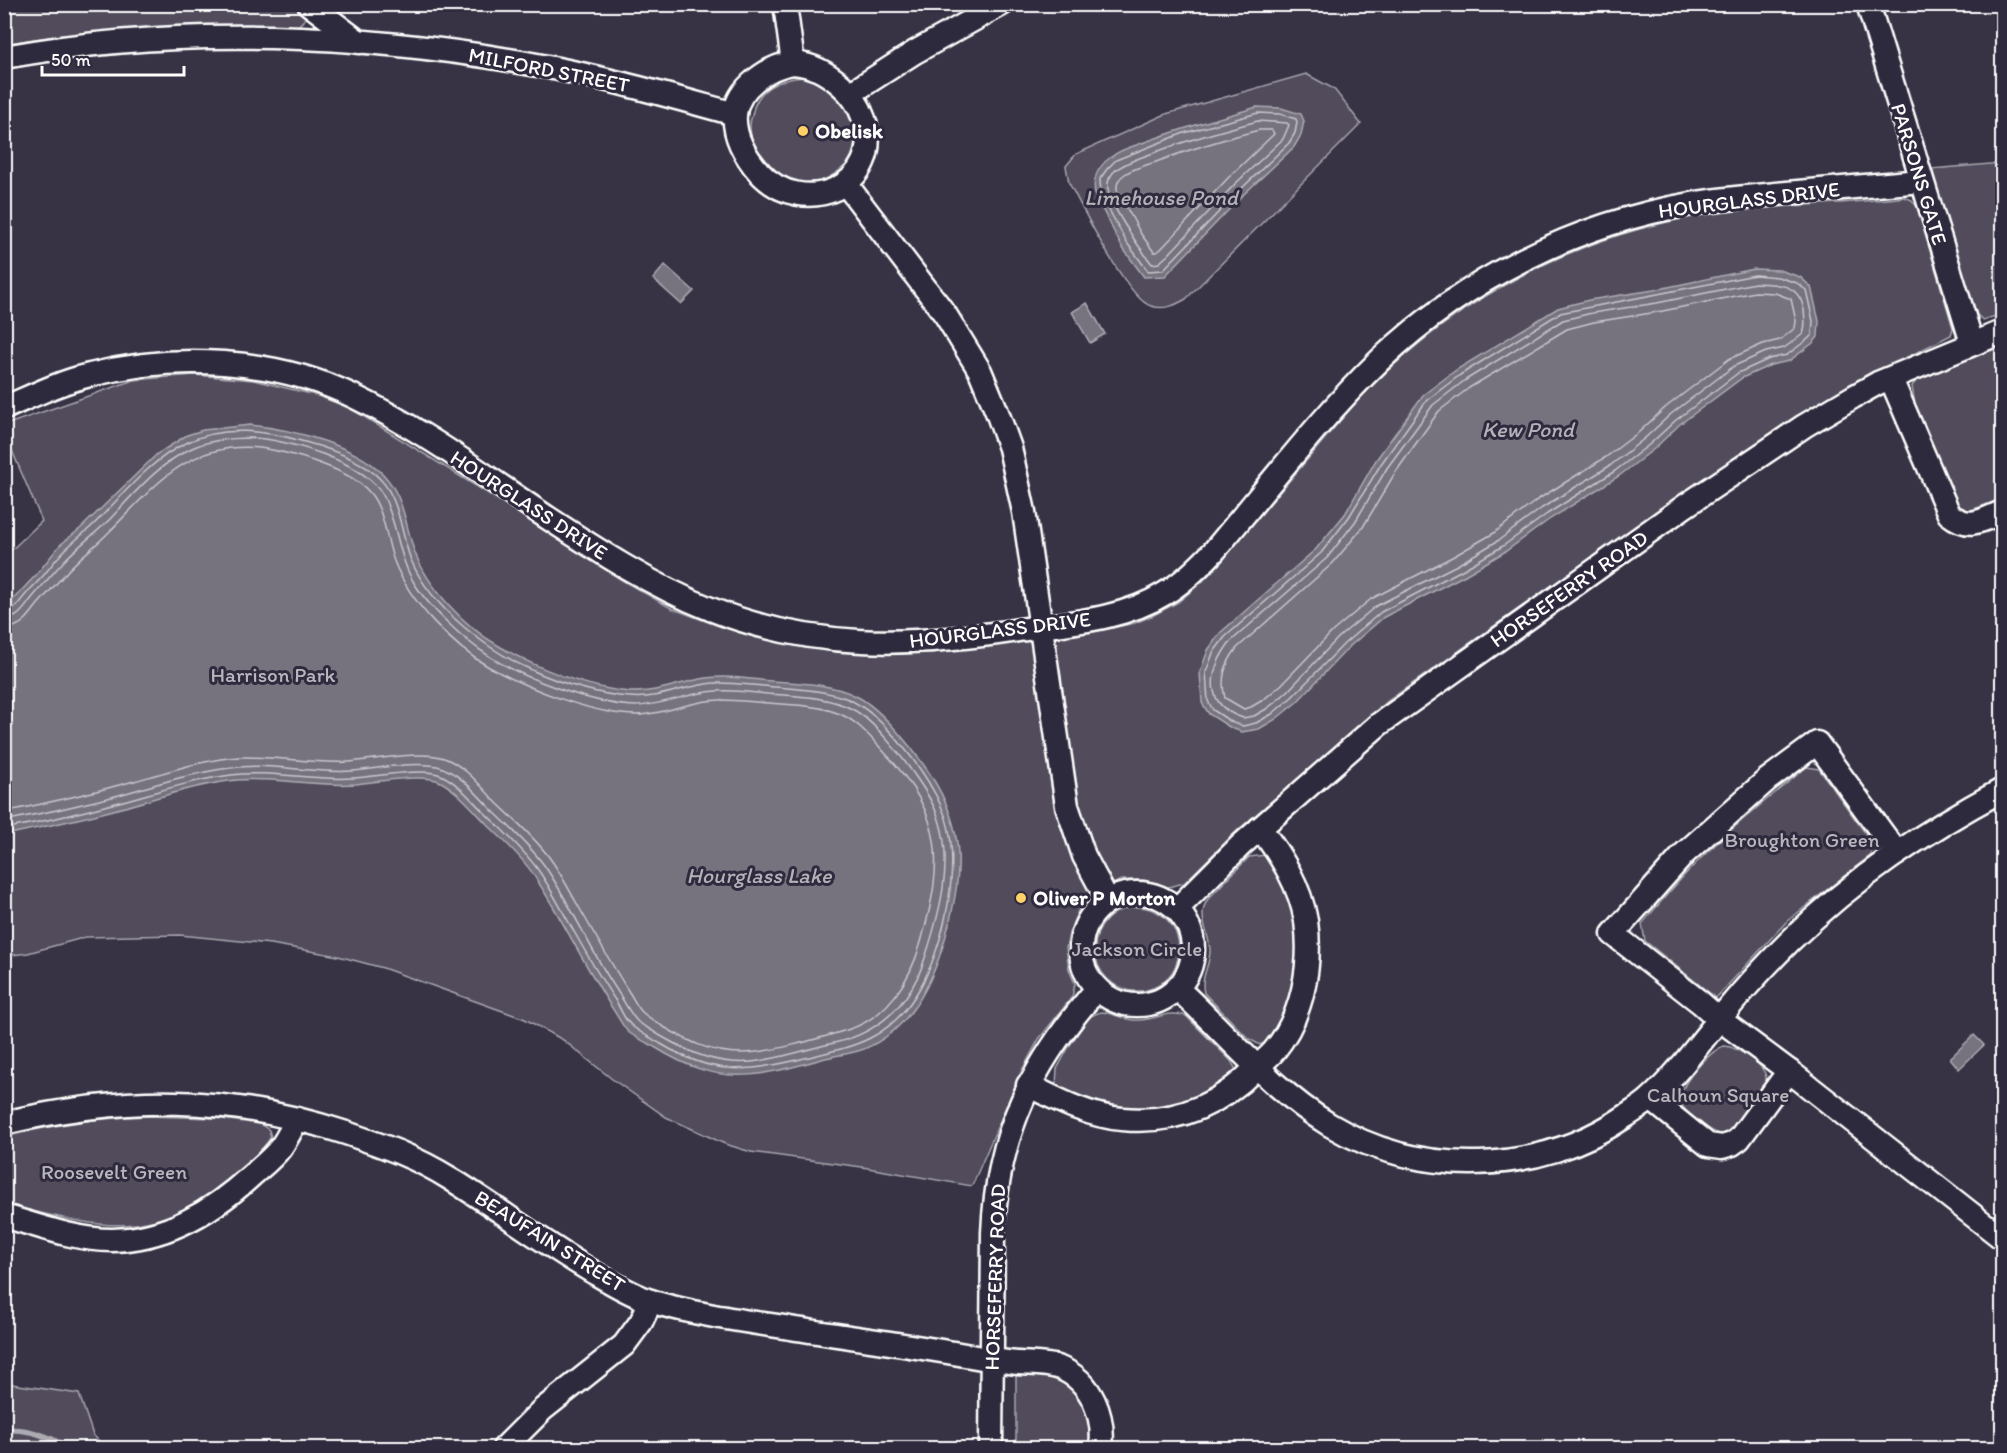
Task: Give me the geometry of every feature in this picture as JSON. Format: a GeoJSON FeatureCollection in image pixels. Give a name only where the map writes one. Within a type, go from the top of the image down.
{"type":"FeatureCollection","features":[{"type":"Feature","properties":{"kind":"street"},"geometry":{"type":"LineString","coordinates":[[309,4],[359,42]]}},
{"type":"Feature","properties":{"kind":"street"},"geometry":{"type":"LineString","coordinates":[[785,4],[793,63]]}},
{"type":"Feature","properties":{"kind":"street"},"geometry":{"type":"LineString","coordinates":[[851,93],[915,52],[1002,4]]}},
{"type":"Feature","properties":{"kind":"street","name":"PARSONS GATE"},"geometry":{"type":"LineString","coordinates":[[1868,4],[1920,181],[1972,344]]}},
{"type":"Feature","properties":{"kind":"street","name":"MILFORD STREET"},"geometry":{"type":"LineString","coordinates":[[4,57],[113,43],[178,39],[255,37],[359,42],[438,49],[538,65],[634,86],[735,114]]}},
{"type":"Feature","properties":{"kind":"street"},"geometry":{"type":"LineString","coordinates":[[793,63],[815,67],[828,74],[851,93],[859,106],[866,127],[867,141],[863,161],[846,184],[821,195],[792,194],[770,183],[745,153],[740,142],[735,114],[745,92],[764,72],[793,63]]}},
{"type":"Feature","properties":{"kind":"street","name":"HOURGLASS DRIVE"},"geometry":{"type":"LineString","coordinates":[[4,408],[51,387],[88,375],[157,363],[186,362],[250,366],[324,384],[359,399],[436,444],[648,581],[710,609],[749,622],[824,638],[883,643],[936,641],[1102,617],[1131,610],[1154,600],[1178,585],[1214,551],[1331,412],[1381,359],[1443,308],[1475,286],[1523,260],[1623,219],[1692,203],[1920,181]]}},
{"type":"Feature","properties":{"kind":"street"},"geometry":{"type":"LineString","coordinates":[[846,184],[945,314],[980,371],[997,412],[1012,458],[1024,512],[1067,806],[1084,856],[1107,901]]}},
{"type":"Feature","properties":{"kind":"street","name":"HORSEFERRY ROAD"},"geometry":{"type":"LineString","coordinates":[[1177,909],[1260,828],[1387,718],[1714,487],[1804,426],[1878,382],[1891,379],[2002,332]]}},
{"type":"Feature","properties":{"kind":"street"},"geometry":{"type":"LineString","coordinates":[[1891,379],[1949,514],[1959,522],[1966,523],[1978,522],[2002,512]]}},
{"type":"Feature","properties":{"kind":"street"},"geometry":{"type":"LineString","coordinates":[[1897,853],[1817,743],[1767,780],[1685,853],[1613,934],[2002,1238]]}},
{"type":"Feature","properties":{"kind":"street"},"geometry":{"type":"LineString","coordinates":[[1178,988],[1256,1068],[1284,1092],[1346,1134],[1390,1151],[1447,1163],[1471,1164],[1510,1160],[1555,1151],[1599,1132],[1651,1099],[1680,1070],[1719,1019],[1791,941],[1857,883],[1897,853],[1927,832],[2002,790]]}},
{"type":"Feature","properties":{"kind":"street"},"geometry":{"type":"LineString","coordinates":[[1028,1085],[1071,1106],[1094,1114],[1123,1119],[1152,1119],[1184,1113],[1211,1103],[1235,1088],[1274,1051],[1295,1016],[1304,983],[1308,950],[1305,919],[1298,890],[1283,861],[1260,828]]}},
{"type":"Feature","properties":{"kind":"street"},"geometry":{"type":"LineString","coordinates":[[1131,893],[1156,896],[1177,909],[1192,934],[1194,953],[1189,972],[1178,988],[1155,1003],[1137,1005],[1120,1003],[1097,989],[1084,970],[1081,959],[1082,937],[1091,916],[1107,901],[1131,893]]}},
{"type":"Feature","properties":{"kind":"street","name":"HORSEFERRY ROAD"},"geometry":{"type":"LineString","coordinates":[[991,1449],[993,1233],[997,1179],[1007,1139],[1028,1085],[1056,1039],[1097,989]]}},
{"type":"Feature","properties":{"kind":"street"},"geometry":{"type":"LineString","coordinates":[[1651,1099],[1708,1144],[1722,1147],[1732,1144],[1745,1132],[1789,1071]]}},
{"type":"Feature","properties":{"kind":"street","name":"BEAUFAIN STREET"},"geometry":{"type":"LineString","coordinates":[[4,1123],[51,1112],[97,1105],[167,1102],[228,1106],[323,1125],[384,1145],[426,1164],[576,1262],[610,1282],[651,1301],[733,1320],[991,1359],[1047,1364],[1060,1368],[1078,1379],[1090,1394],[1100,1416],[1101,1449]]}},
{"type":"Feature","properties":{"kind":"street"},"geometry":{"type":"LineString","coordinates":[[4,1216],[94,1239],[132,1238],[175,1228],[195,1218],[239,1187],[282,1146],[297,1119]]}},
{"type":"Feature","properties":{"kind":"street"},"geometry":{"type":"LineString","coordinates":[[504,1449],[542,1410],[624,1345],[641,1322],[651,1301]]}},
{"type":"Feature","properties":{"kind":"green space"},"geometry":{"type":"Polygon","coordinates":[[[297,4],[302,8],[305,19],[298,26],[119,30],[5,44],[5,5],[297,4]]]}},
{"type":"Feature","properties":{"kind":"green space"},"geometry":{"type":"Polygon","coordinates":[[[1306,74],[1334,89],[1361,124],[1186,299],[1160,308],[1141,300],[1118,271],[1095,231],[1069,183],[1066,166],[1076,154],[1166,114],[1306,74]]]}},
{"type":"Feature","properties":{"kind":"green space"},"geometry":{"type":"Polygon","coordinates":[[[802,77],[820,82],[839,99],[847,110],[855,136],[854,149],[849,160],[840,170],[809,185],[798,184],[780,175],[754,144],[750,128],[755,106],[763,92],[784,80],[802,77]]]}},
{"type":"Feature","properties":{"kind":"green space"},"geometry":{"type":"Polygon","coordinates":[[[2002,163],[2002,314],[1983,320],[1977,315],[1932,169],[2002,163]]]}},
{"type":"Feature","properties":{"kind":"green space","name":"Harrison Park"},"geometry":{"type":"Polygon","coordinates":[[[1905,197],[1912,200],[1917,207],[1953,328],[1951,335],[1856,383],[1788,422],[1700,481],[1389,700],[1238,830],[1184,883],[1168,887],[1144,880],[1121,880],[1086,897],[1069,933],[1066,948],[1069,969],[1075,984],[1072,997],[1039,1039],[1021,1072],[972,1186],[862,1167],[751,1152],[725,1144],[666,1117],[612,1079],[563,1040],[525,1019],[383,968],[338,956],[271,944],[180,935],[86,937],[28,953],[5,956],[5,556],[42,521],[5,434],[5,425],[134,380],[194,375],[253,380],[315,395],[350,408],[625,582],[671,608],[757,638],[848,652],[930,653],[1093,632],[1135,623],[1178,602],[1222,561],[1359,399],[1409,351],[1445,323],[1483,298],[1563,256],[1605,240],[1693,217],[1745,210],[1905,197]]]}},
{"type":"Feature","properties":{"kind":"green space"},"geometry":{"type":"Polygon","coordinates":[[[2002,346],[2002,499],[1968,511],[1954,501],[1915,405],[1912,386],[1917,380],[2002,346]]]}},
{"type":"Feature","properties":{"kind":"green space","name":"Broughton Green"},"geometry":{"type":"Polygon","coordinates":[[[1807,767],[1819,769],[1871,841],[1871,855],[1786,922],[1716,998],[1645,941],[1642,924],[1705,854],[1807,767]]]}},
{"type":"Feature","properties":{"kind":"green space"},"geometry":{"type":"Polygon","coordinates":[[[1266,855],[1283,882],[1293,905],[1298,946],[1294,986],[1289,1005],[1282,1022],[1272,1036],[1260,1045],[1249,1039],[1204,993],[1203,982],[1210,950],[1203,911],[1208,899],[1249,857],[1266,855]]]}},
{"type":"Feature","properties":{"kind":"green space","name":"Jackson Circle"},"geometry":{"type":"Polygon","coordinates":[[[1137,907],[1153,910],[1167,919],[1176,933],[1179,949],[1176,965],[1167,979],[1153,988],[1137,991],[1121,988],[1107,979],[1098,965],[1095,949],[1098,933],[1107,919],[1121,910],[1137,907]]]}},
{"type":"Feature","properties":{"kind":"green space"},"geometry":{"type":"Polygon","coordinates":[[[1100,1012],[1133,1020],[1173,1014],[1186,1016],[1231,1061],[1235,1074],[1197,1100],[1141,1112],[1080,1101],[1060,1090],[1056,1085],[1057,1069],[1089,1017],[1100,1012]]]}},
{"type":"Feature","properties":{"kind":"green space","name":"Calhoun Square"},"geometry":{"type":"Polygon","coordinates":[[[1724,1046],[1736,1049],[1757,1063],[1766,1080],[1748,1110],[1733,1126],[1721,1134],[1714,1132],[1688,1113],[1681,1103],[1681,1096],[1695,1070],[1711,1054],[1724,1046]]]}},
{"type":"Feature","properties":{"kind":"green space","name":"Roosevelt Green"},"geometry":{"type":"Polygon","coordinates":[[[146,1116],[214,1118],[260,1124],[269,1130],[271,1137],[244,1167],[197,1202],[170,1215],[144,1223],[119,1225],[93,1223],[5,1204],[5,1137],[75,1123],[146,1116]]]}},
{"type":"Feature","properties":{"kind":"green space"},"geometry":{"type":"Polygon","coordinates":[[[1027,1373],[1053,1374],[1074,1386],[1086,1402],[1093,1448],[1016,1448],[1016,1376],[1027,1373]]]}},
{"type":"Feature","properties":{"kind":"green space"},"geometry":{"type":"Polygon","coordinates":[[[5,1383],[79,1394],[93,1435],[106,1448],[5,1448],[5,1383]]]}},
{"type":"Feature","properties":{"kind":"water","name":"Limehouse Pond"},"geometry":{"type":"Polygon","coordinates":[[[1257,107],[1281,108],[1301,114],[1304,121],[1301,135],[1294,147],[1244,194],[1165,276],[1144,277],[1122,247],[1096,197],[1094,185],[1099,170],[1106,161],[1127,148],[1257,107]]]}},
{"type":"Feature","properties":{"kind":"water"},"geometry":{"type":"Polygon","coordinates":[[[665,265],[694,291],[681,304],[653,279],[665,265]]]}},
{"type":"Feature","properties":{"kind":"water","name":"Kew Pond"},"geometry":{"type":"Polygon","coordinates":[[[1754,269],[1779,270],[1800,277],[1811,287],[1819,321],[1818,337],[1813,343],[1789,361],[1771,365],[1742,378],[1680,424],[1654,449],[1619,476],[1550,519],[1506,551],[1384,617],[1349,647],[1297,702],[1276,719],[1259,729],[1242,732],[1209,714],[1202,703],[1200,672],[1208,650],[1220,633],[1316,549],[1345,514],[1376,460],[1423,395],[1456,370],[1558,308],[1754,269]]]}},
{"type":"Feature","properties":{"kind":"water"},"geometry":{"type":"Polygon","coordinates":[[[1087,303],[1105,334],[1090,343],[1072,312],[1087,303]]]}},
{"type":"Feature","properties":{"kind":"water","name":"Hourglass Lake"},"geometry":{"type":"Polygon","coordinates":[[[250,425],[285,430],[325,441],[362,458],[377,468],[398,496],[414,550],[438,592],[461,617],[486,638],[529,662],[598,687],[631,692],[650,691],[714,677],[814,684],[836,688],[856,696],[876,710],[915,753],[942,795],[956,835],[958,854],[955,895],[940,956],[926,989],[906,1018],[880,1041],[864,1049],[777,1071],[738,1075],[719,1074],[678,1060],[628,1032],[528,867],[460,796],[434,779],[412,778],[341,785],[237,780],[193,788],[92,816],[5,835],[5,608],[60,545],[81,528],[157,454],[187,435],[203,430],[250,425]]]}},
{"type":"Feature","properties":{"kind":"water"},"geometry":{"type":"Polygon","coordinates":[[[1974,1035],[1984,1045],[1959,1069],[1950,1058],[1974,1035]]]}},
{"type":"Feature","properties":{"kind":"waterway"},"geometry":{"type":"LineString","coordinates":[[4,1431],[28,1431],[54,1440],[67,1448]]}},
{"type":"Feature","properties":{"kind":"place","name":"Obelisk"},"geometry":{"type":"Point","coordinates":[803,131]}},
{"type":"Feature","properties":{"kind":"place","name":"Oliver P Morton"},"geometry":{"type":"Point","coordinates":[1021,898]}}]}
